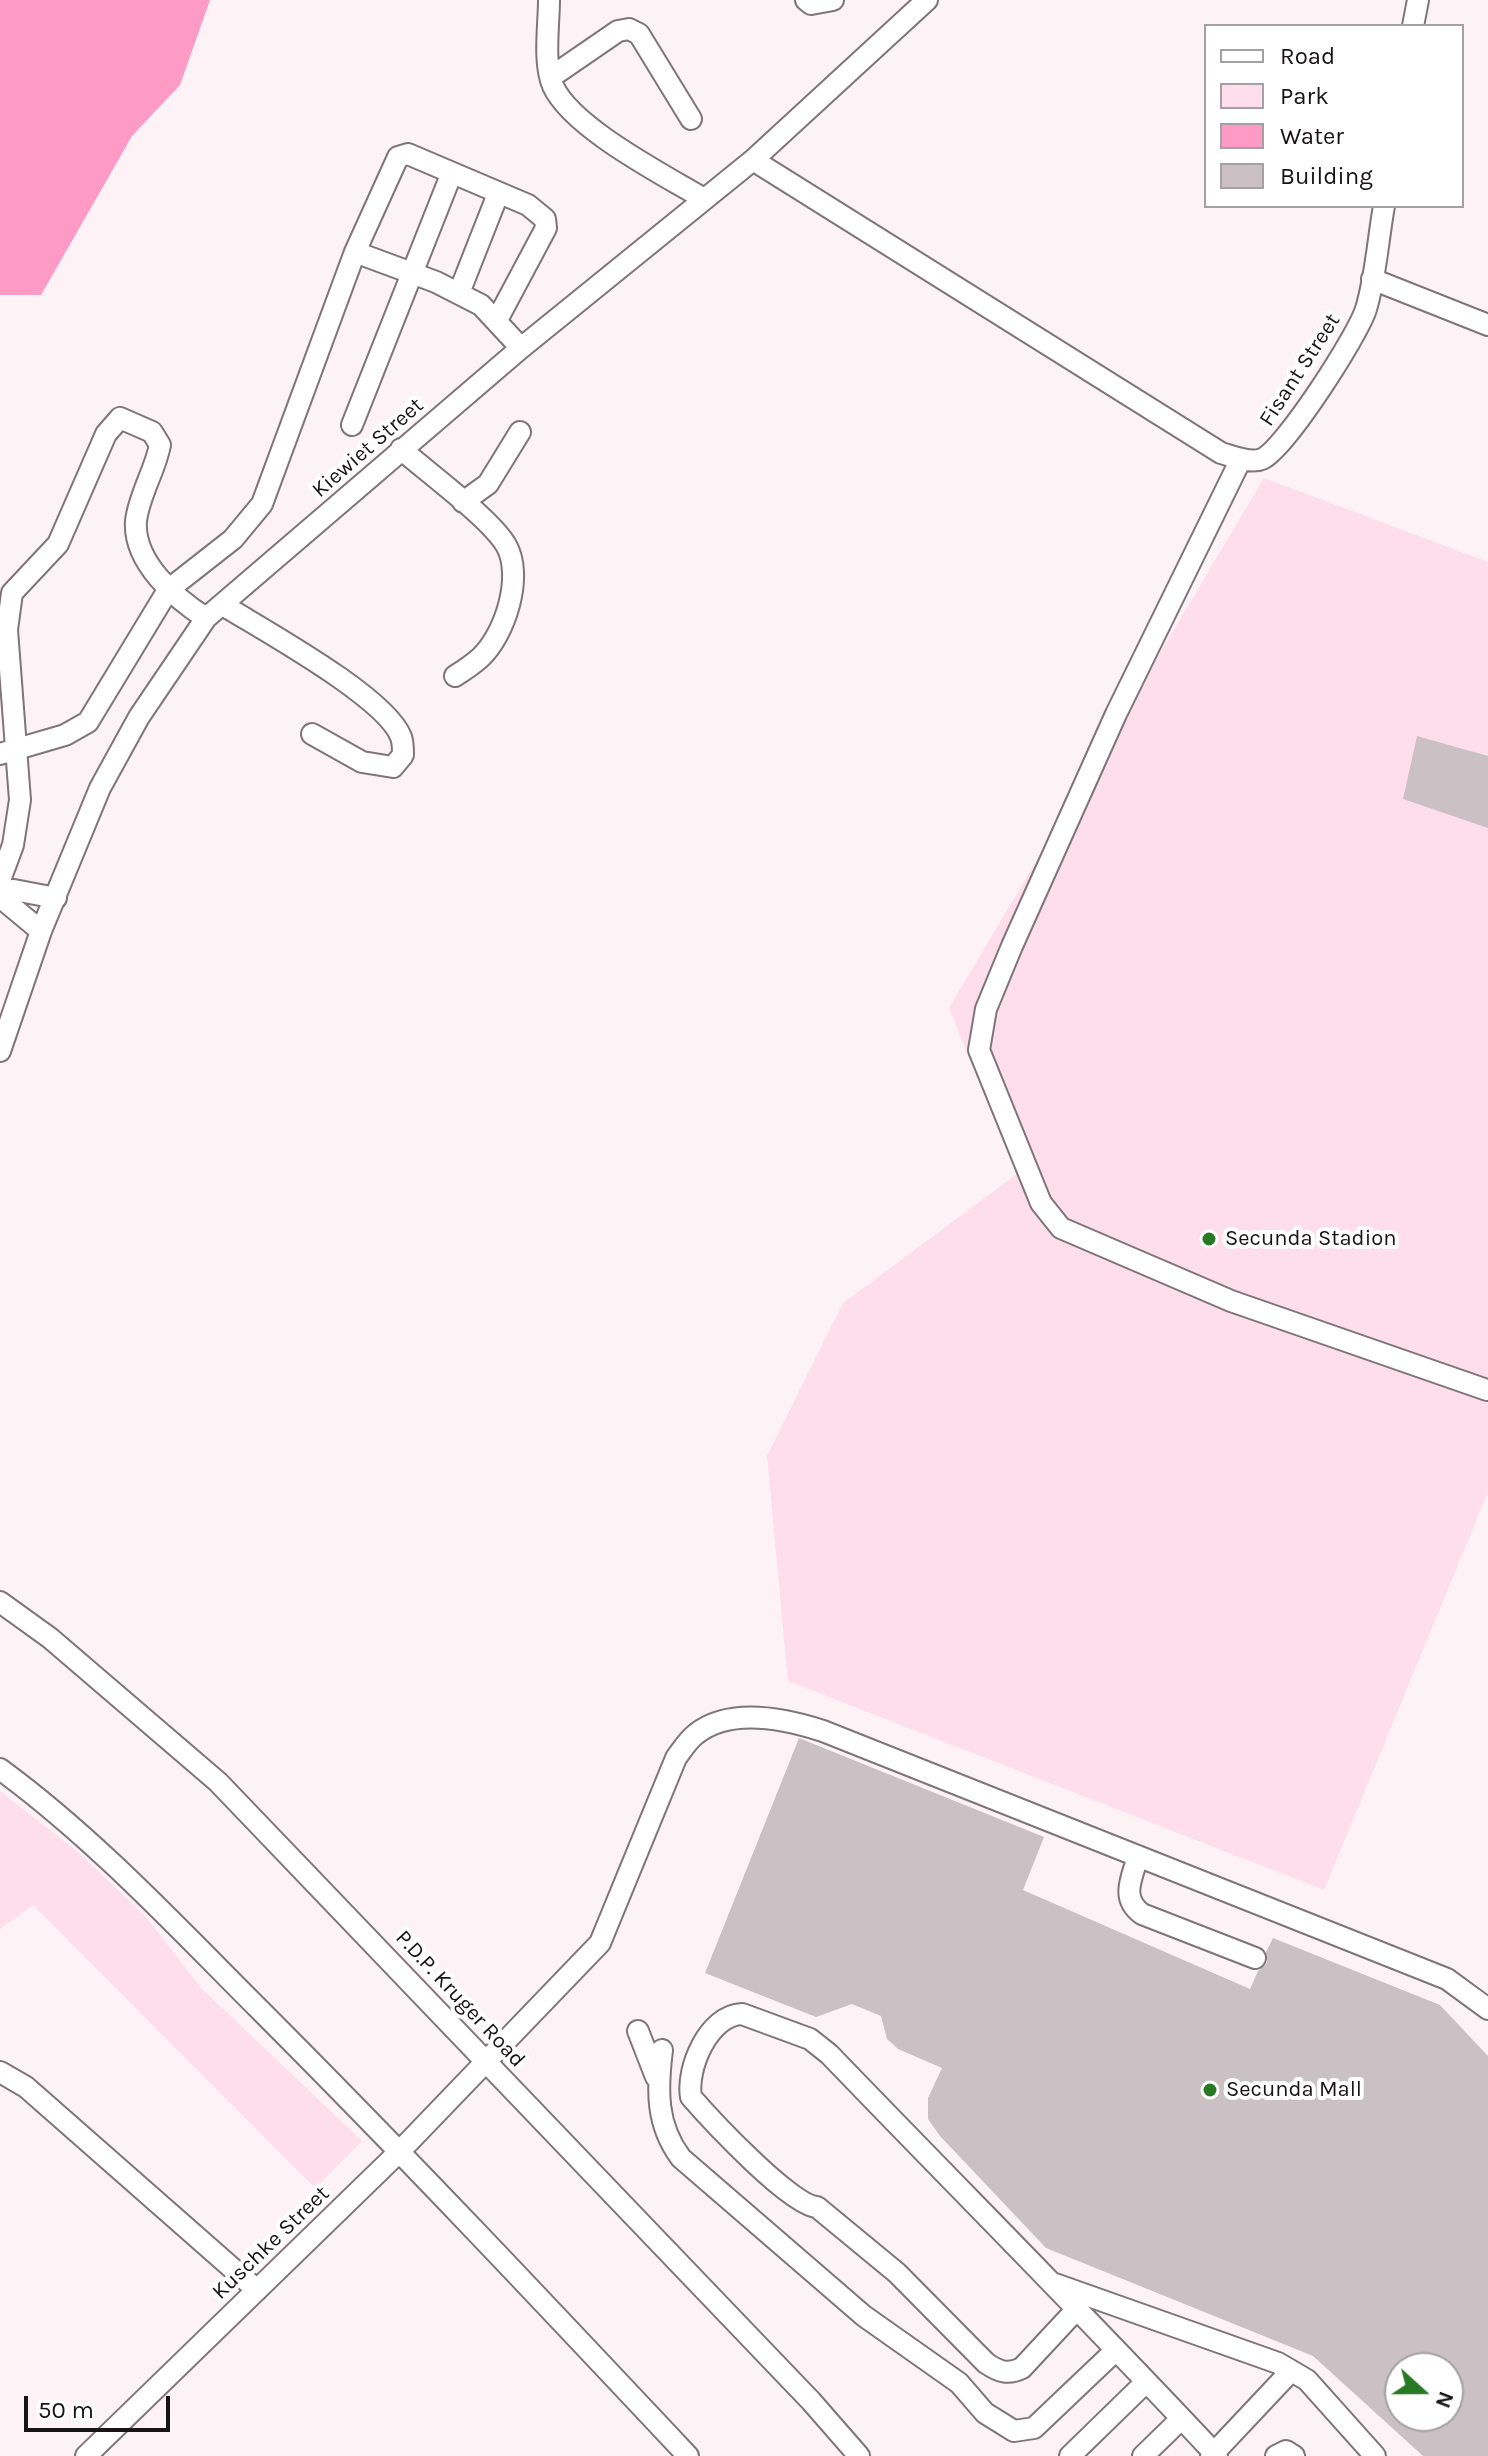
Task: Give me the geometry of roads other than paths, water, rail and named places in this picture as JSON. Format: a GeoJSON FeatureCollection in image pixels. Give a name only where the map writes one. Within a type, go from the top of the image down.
{"type":"FeatureCollection","features":[{"type":"Feature","properties":{"kind":"street"},"geometry":{"type":"LineString","coordinates":[[549,0],[551,77],[559,95],[589,126],[704,199]]}},
{"type":"Feature","properties":{"kind":"street"},"geometry":{"type":"LineString","coordinates":[[806,0],[811,4],[833,0]]}},
{"type":"Feature","properties":{"kind":"street","name":"Kiewiet Street"},"geometry":{"type":"LineString","coordinates":[[0,1051],[41,931],[100,788],[139,717],[206,618],[521,348],[753,160],[927,0]]}},
{"type":"Feature","properties":{"kind":"street"},"geometry":{"type":"LineString","coordinates":[[1413,24],[1418,0]]}},
{"type":"Feature","properties":{"kind":"street"},"geometry":{"type":"LineString","coordinates":[[551,77],[618,31],[629,29],[639,34],[691,119]]}},
{"type":"Feature","properties":{"kind":"street"},"geometry":{"type":"LineString","coordinates":[[8,751],[65,735],[88,722],[168,590],[233,539],[262,504],[355,252],[398,157],[408,154],[542,214],[546,224],[497,320]]}},
{"type":"Feature","properties":{"kind":"street"},"geometry":{"type":"LineString","coordinates":[[753,160],[1221,453],[1251,459]]}},
{"type":"Feature","properties":{"kind":"street"},"geometry":{"type":"LineString","coordinates":[[352,425],[451,175]]}},
{"type":"Feature","properties":{"kind":"street"},"geometry":{"type":"LineString","coordinates":[[459,293],[498,194]]}},
{"type":"Feature","properties":{"kind":"street","name":"Fisant Street"},"geometry":{"type":"LineString","coordinates":[[1384,208],[1366,308],[1356,332],[1281,444],[1251,459],[1116,714],[986,1009],[979,1050],[1041,1203],[1061,1228],[1231,1301],[1487,1390]]}},
{"type":"Feature","properties":{"kind":"street"},"geometry":{"type":"LineString","coordinates":[[355,252],[459,293],[481,305],[521,348]]}},
{"type":"Feature","properties":{"kind":"street"},"geometry":{"type":"LineString","coordinates":[[1372,279],[1488,325]]}},
{"type":"Feature","properties":{"kind":"street"},"geometry":{"type":"LineString","coordinates":[[0,880],[13,845],[20,800],[8,751],[6,593],[58,544],[106,434],[120,418],[152,432],[160,445],[136,524],[148,559],[168,590],[206,618]]}},
{"type":"Feature","properties":{"kind":"street"},"geometry":{"type":"LineString","coordinates":[[463,502],[488,484],[520,432]]}},
{"type":"Feature","properties":{"kind":"street"},"geometry":{"type":"LineString","coordinates":[[401,449],[505,543],[514,565],[507,611],[491,643],[481,657],[455,676]]}},
{"type":"Feature","properties":{"kind":"street"},"geometry":{"type":"LineString","coordinates":[[223,605],[345,682],[392,722],[402,737],[403,755],[393,767],[370,765],[312,734]]}},
{"type":"Feature","properties":{"kind":"street"},"geometry":{"type":"LineString","coordinates":[[0,894],[14,890],[56,898]]}},
{"type":"Feature","properties":{"kind":"street"},"geometry":{"type":"LineString","coordinates":[[0,894],[41,931]]}},
{"type":"Feature","properties":{"kind":"street","name":"P.D.P. Kruger Road"},"geometry":{"type":"LineString","coordinates":[[0,1602],[50,1638],[218,1782],[859,2456]]}},
{"type":"Feature","properties":{"kind":"street","name":"Kuschke Street"},"geometry":{"type":"LineString","coordinates":[[86,2456],[400,2151],[600,1943],[676,1758],[697,1733],[726,1722],[782,1718],[823,1731],[1447,1979],[1488,2009]]}},
{"type":"Feature","properties":{"kind":"street"},"geometry":{"type":"LineString","coordinates":[[0,1769],[124,1876],[400,2151],[688,2456]]}},
{"type":"Feature","properties":{"kind":"street"},"geometry":{"type":"LineString","coordinates":[[1138,1856],[1128,1893],[1132,1907],[1142,1914],[1255,1958]]}},
{"type":"Feature","properties":{"kind":"street"},"geometry":{"type":"LineString","coordinates":[[1076,2310],[1022,2368],[1012,2373],[1002,2372],[986,2363],[897,2273],[817,2207],[808,2206],[769,2176],[691,2097],[690,2075],[715,2026],[732,2014],[742,2014],[810,2039],[829,2054],[1146,2382],[1214,2455],[1291,2371]]}},
{"type":"Feature","properties":{"kind":"street"},"geometry":{"type":"LineString","coordinates":[[638,2031],[658,2085],[665,2134],[681,2158],[864,2316],[959,2383],[985,2413],[1003,2427],[1027,2431],[1034,2428],[1115,2351]]}},
{"type":"Feature","properties":{"kind":"street"},"geometry":{"type":"LineString","coordinates":[[658,2085],[662,2050]]}},
{"type":"Feature","properties":{"kind":"street"},"geometry":{"type":"LineString","coordinates":[[0,2072],[26,2087],[257,2290]]}},
{"type":"Feature","properties":{"kind":"street"},"geometry":{"type":"LineString","coordinates":[[1049,2282],[1291,2371],[1307,2380],[1375,2456]]}},
{"type":"Feature","properties":{"kind":"street"},"geometry":{"type":"LineString","coordinates":[[1070,2456],[1146,2382]]}},
{"type":"Feature","properties":{"kind":"street"},"geometry":{"type":"LineString","coordinates":[[1143,2456],[1181,2419]]}},
{"type":"Feature","properties":{"kind":"street"},"geometry":{"type":"LineString","coordinates":[[1276,2456],[1286,2451],[1294,2456]]}},
{"type":"Feature","properties":{"kind":"water"},"geometry":{"type":"Polygon","coordinates":[[[0,0],[210,0],[180,85],[132,136],[41,295],[0,295],[0,0]]]}},
{"type":"Feature","properties":{"kind":"place","name":"Secunda Stadion"},"geometry":{"type":"Point","coordinates":[1209,1239]}},
{"type":"Feature","properties":{"kind":"place","name":"Secunda Mall"},"geometry":{"type":"Point","coordinates":[1210,2090]}}]}
